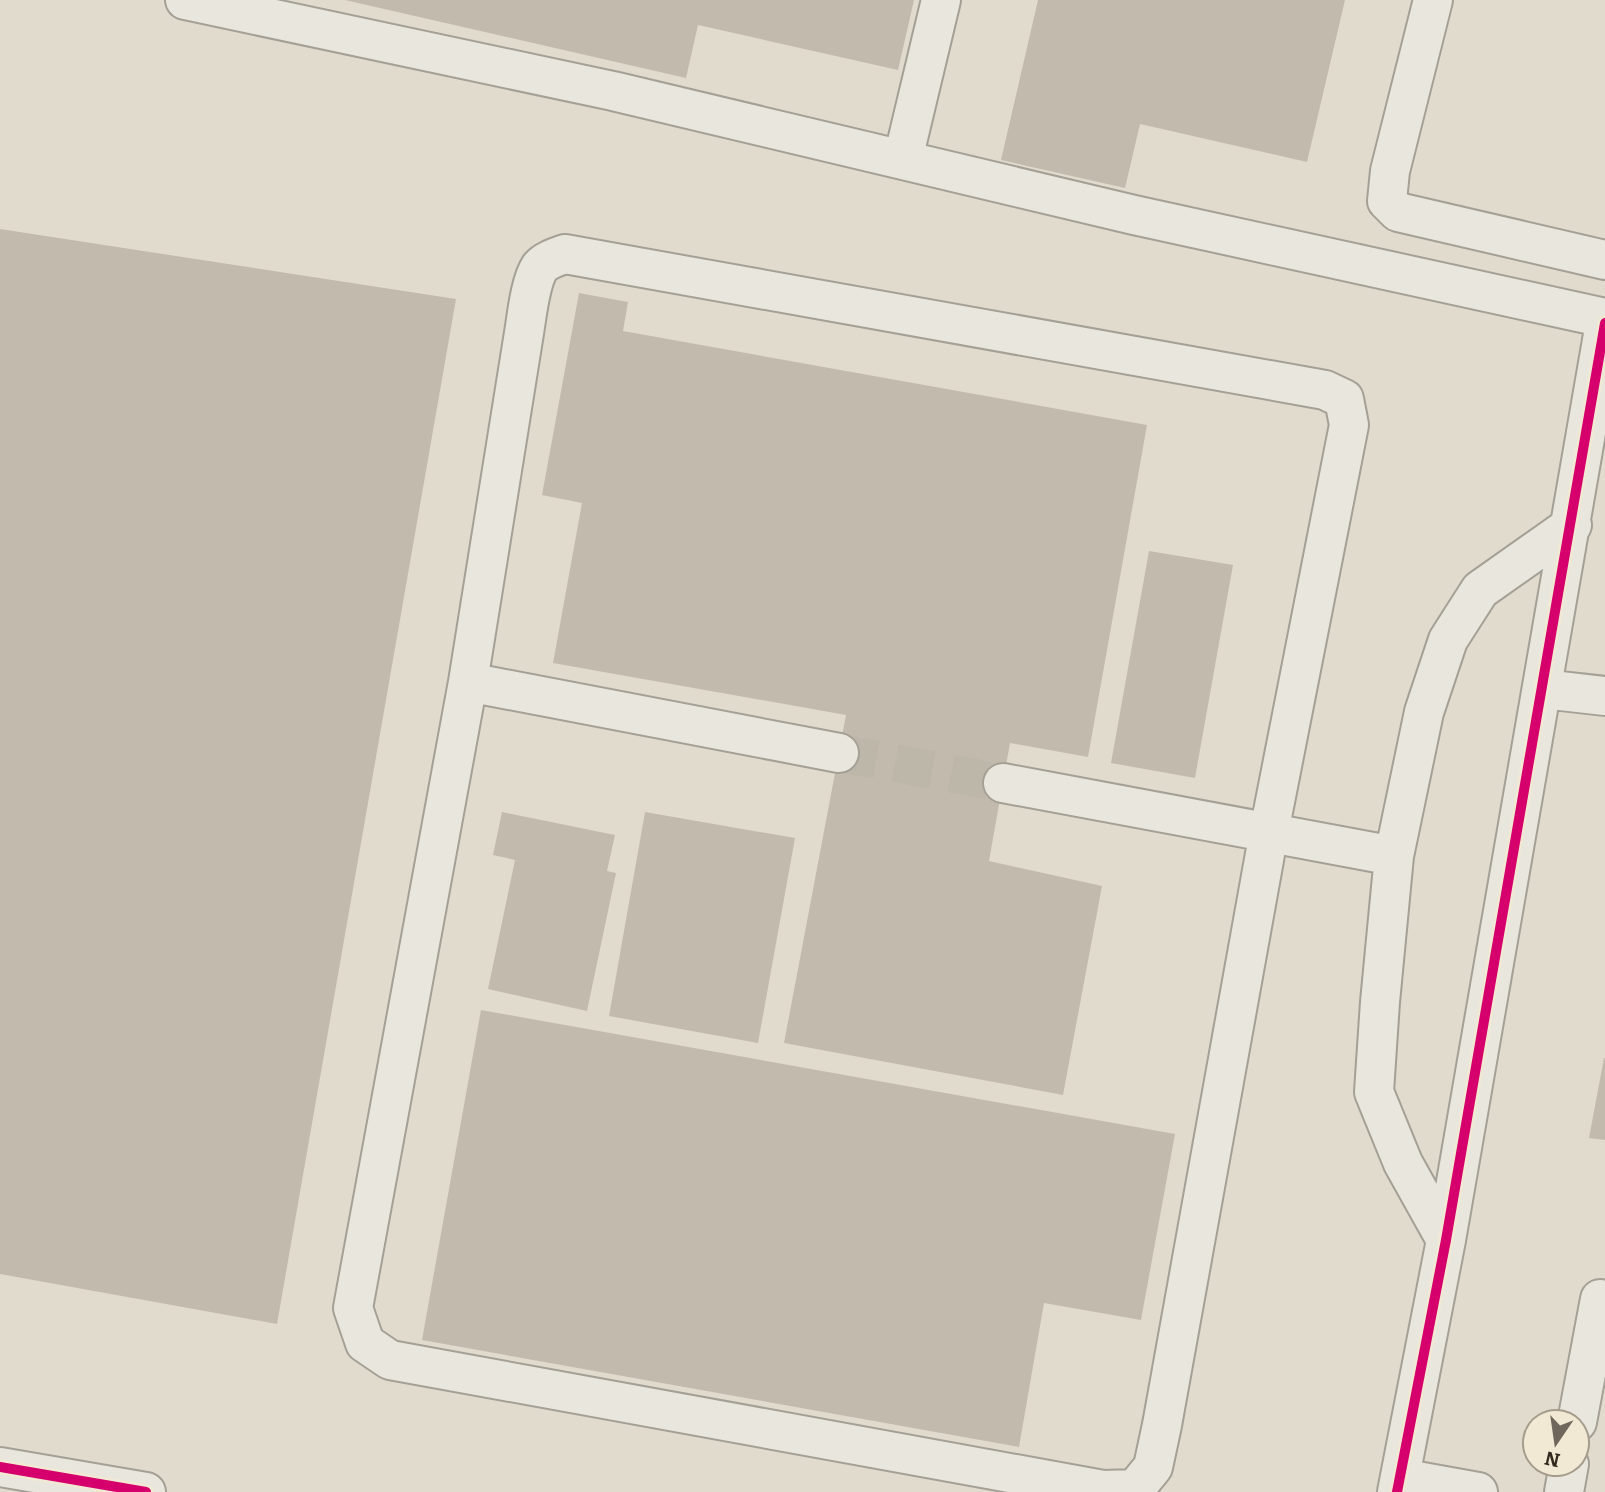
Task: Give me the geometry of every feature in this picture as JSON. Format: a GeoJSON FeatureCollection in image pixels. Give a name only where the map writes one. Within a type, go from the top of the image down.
{"type":"FeatureCollection","features":[{"type":"Feature","properties":{"kind":"street"},"geometry":{"type":"LineString","coordinates":[[185,0],[613,90],[1134,215],[1605,321],[1447,1240],[1399,1485],[1478,1492]]}},
{"type":"Feature","properties":{"kind":"street"},"geometry":{"type":"LineString","coordinates":[[903,159],[940,0]]}},
{"type":"Feature","properties":{"kind":"street"},"geometry":{"type":"LineString","coordinates":[[1433,0],[1390,171],[1387,201],[1398,212],[1605,260]]}},
{"type":"Feature","properties":{"kind":"street"},"geometry":{"type":"LineString","coordinates":[[565,254],[1325,390],[1344,399],[1349,425],[1269,832],[1162,1425],[1153,1467],[1135,1489],[1103,1490],[390,1360],[365,1343],[353,1308],[468,682],[532,290],[540,268],[548,261],[565,254]]}},
{"type":"Feature","properties":{"kind":"street"},"geometry":{"type":"LineString","coordinates":[[1447,1240],[1403,1163],[1374,1092],[1394,856],[1424,712],[1448,640],[1480,590],[1572,525]]}},
{"type":"Feature","properties":{"kind":"street"},"geometry":{"type":"LineString","coordinates":[[468,682],[839,754]]}},
{"type":"Feature","properties":{"kind":"street"},"geometry":{"type":"LineString","coordinates":[[1543,689],[1605,696]]}},
{"type":"Feature","properties":{"kind":"street"},"geometry":{"type":"LineString","coordinates":[[1003,783],[1394,856]]}},
{"type":"Feature","properties":{"kind":"street"},"geometry":{"type":"LineString","coordinates":[[1580,1408],[1600,1299]]}},
{"type":"Feature","properties":{"kind":"street"},"geometry":{"type":"LineString","coordinates":[[0,1467],[146,1492]]}},
{"type":"Feature","properties":{"kind":"building"},"geometry":{"type":"Polygon","coordinates":[[[345,0],[914,0],[898,70],[698,25],[686,78],[345,0]]]}},
{"type":"Feature","properties":{"kind":"building"},"geometry":{"type":"Polygon","coordinates":[[[1038,0],[1345,0],[1307,162],[1140,124],[1125,188],[1001,160],[1038,0]]]}},
{"type":"Feature","properties":{"kind":"building"},"geometry":{"type":"Polygon","coordinates":[[[0,229],[456,299],[277,1324],[0,1274],[0,229]]]}},
{"type":"Feature","properties":{"kind":"building"},"geometry":{"type":"Polygon","coordinates":[[[579,293],[628,302],[623,331],[1147,425],[1088,757],[1010,743],[989,861],[1102,886],[1063,1095],[784,1043],[846,715],[553,663],[582,503],[542,495],[579,293]]]}},
{"type":"Feature","properties":{"kind":"building"},"geometry":{"type":"Polygon","coordinates":[[[1149,551],[1233,565],[1195,778],[1111,763],[1149,551]]]}},
{"type":"Feature","properties":{"kind":"building"},"geometry":{"type":"Polygon","coordinates":[[[502,812],[615,835],[607,871],[616,873],[587,1011],[488,989],[515,860],[493,855],[502,812]]]}},
{"type":"Feature","properties":{"kind":"building"},"geometry":{"type":"Polygon","coordinates":[[[645,812],[795,838],[758,1043],[609,1016],[645,812]]]}},
{"type":"Feature","properties":{"kind":"building"},"geometry":{"type":"Polygon","coordinates":[[[481,1010],[1175,1134],[1141,1320],[1044,1303],[1019,1447],[422,1340],[481,1010]]]}},
{"type":"Feature","properties":{"kind":"building"},"geometry":{"type":"Polygon","coordinates":[[[1605,1058],[1605,1140],[1589,1138],[1605,1058]]]}},
{"type":"Feature","properties":{"kind":"tunnel"},"geometry":{"type":"LineString","coordinates":[[839,753],[1003,783]]}},
{"type":"Feature","properties":{"kind":"cycle path"},"geometry":{"type":"LineString","coordinates":[[1397,1492],[1446,1240],[1605,323]]}},
{"type":"Feature","properties":{"kind":"cycle path"},"geometry":{"type":"LineString","coordinates":[[0,1467],[146,1492]]}}]}
